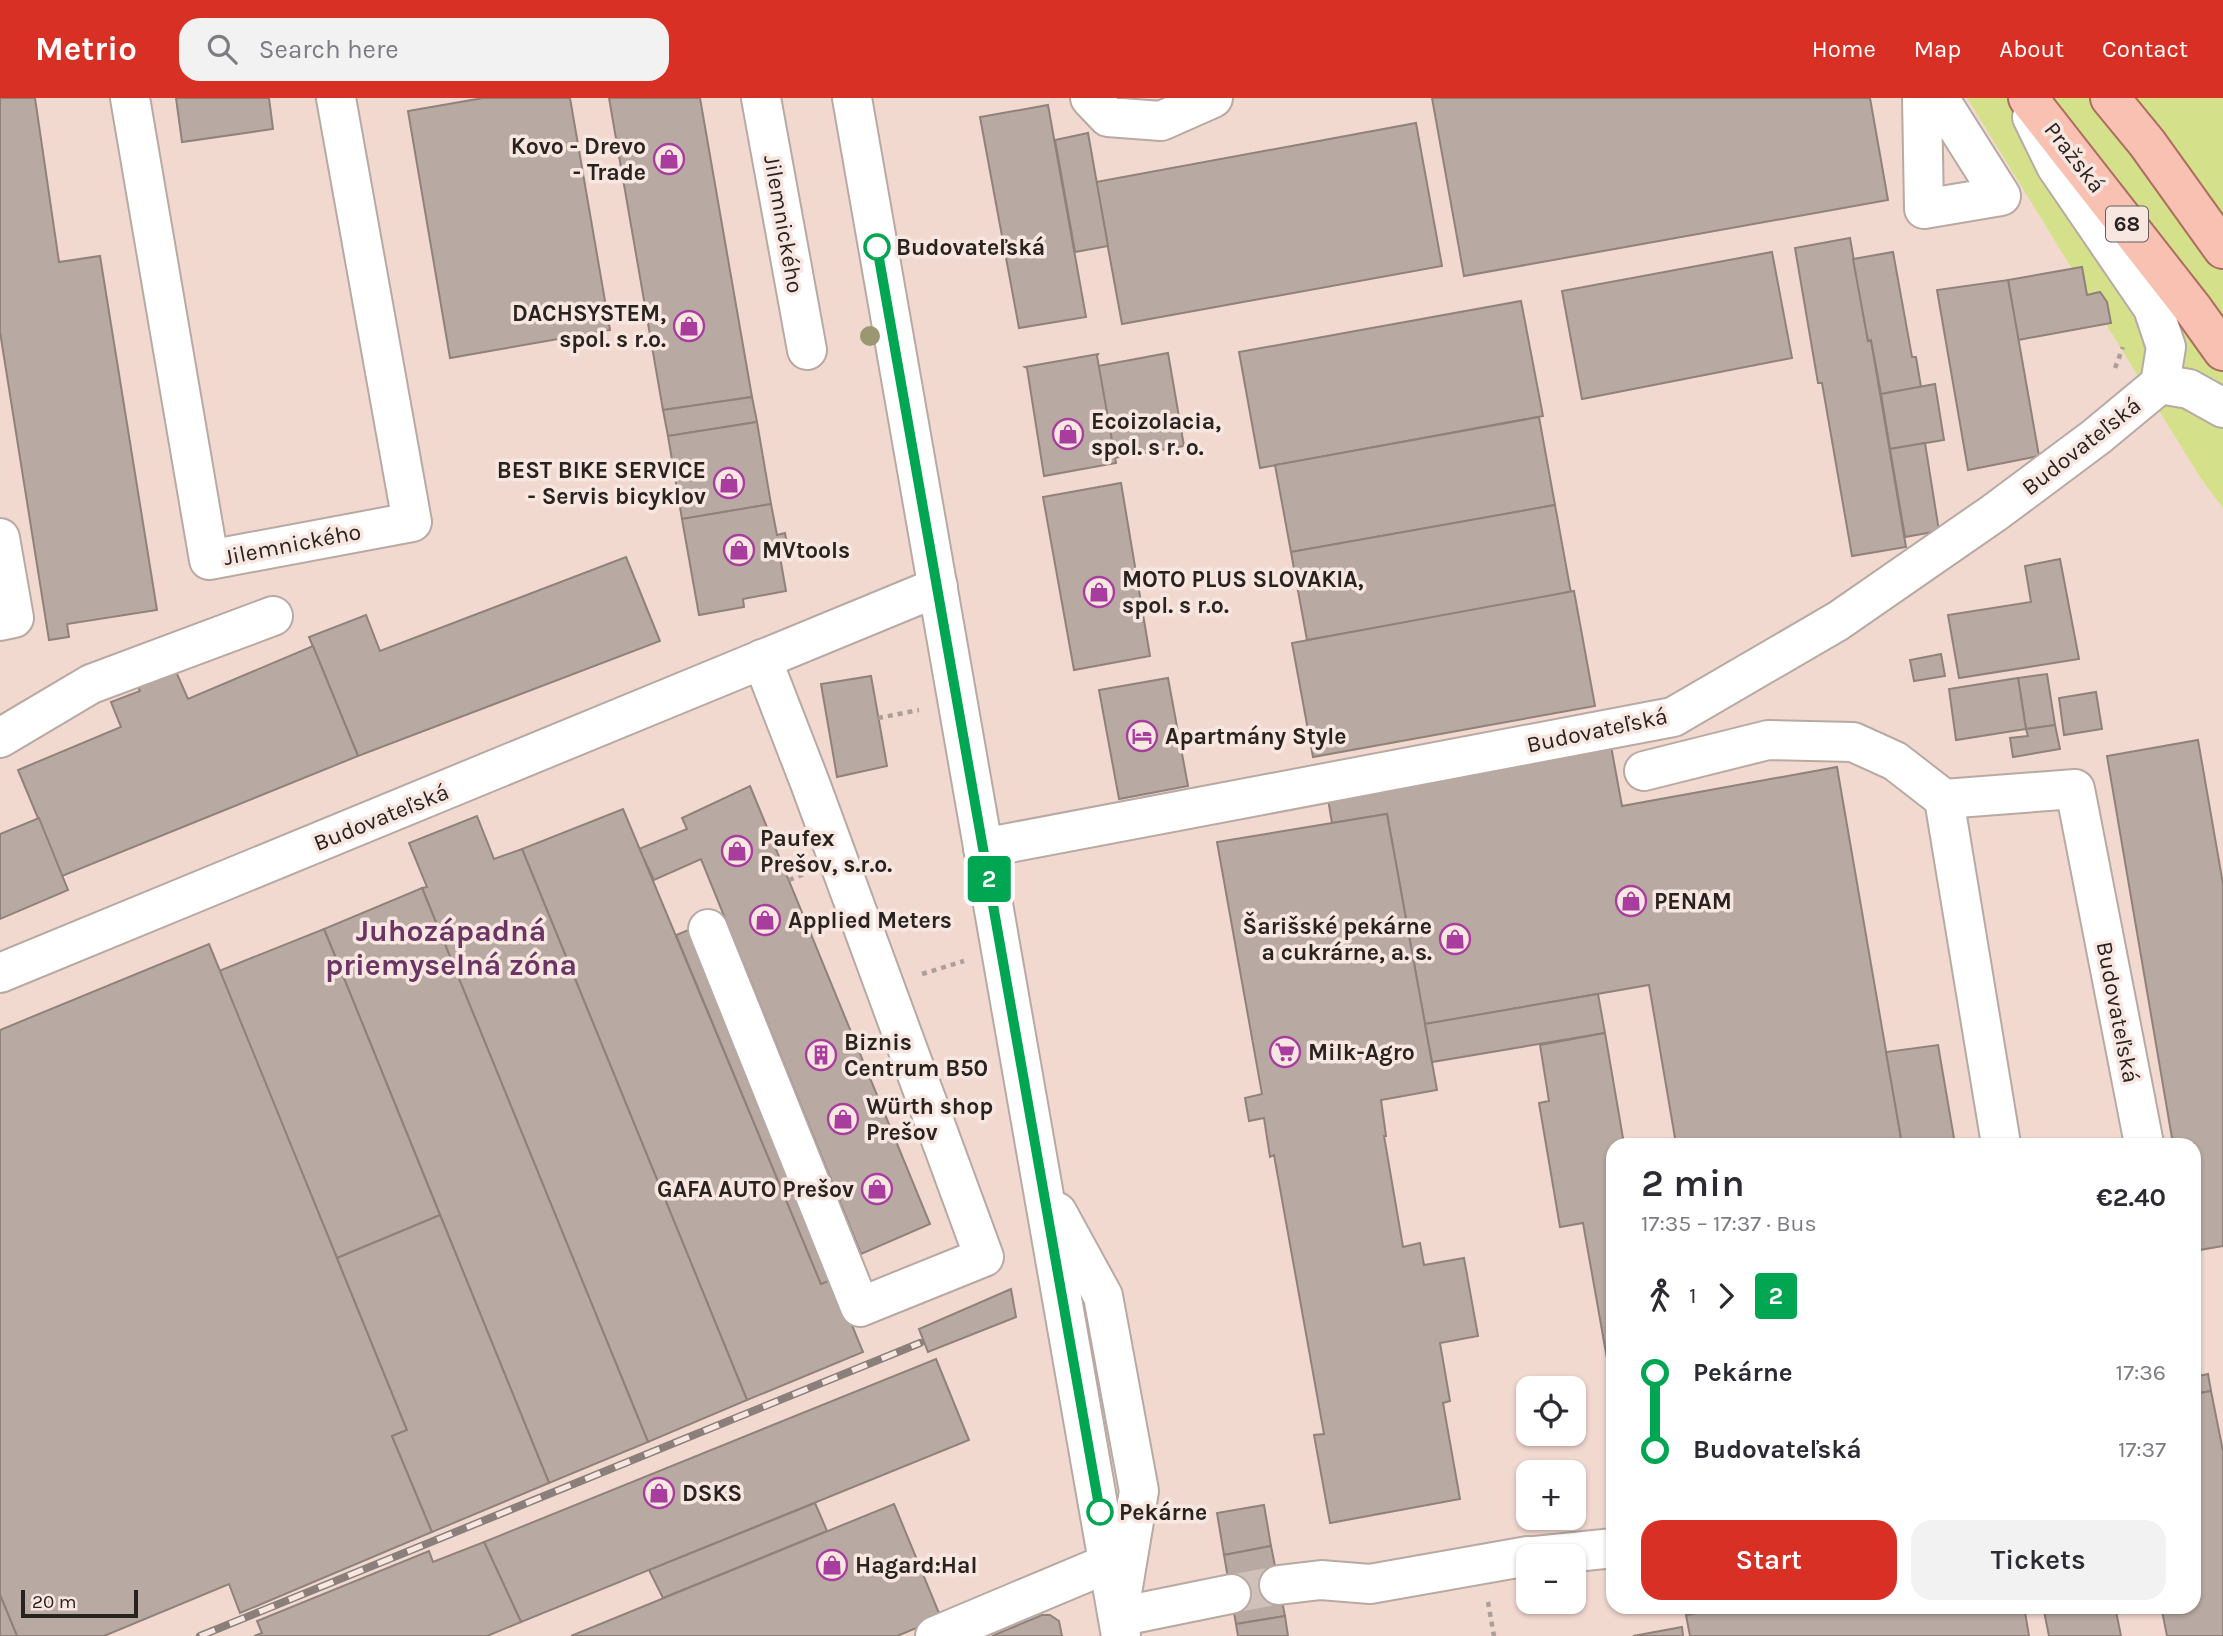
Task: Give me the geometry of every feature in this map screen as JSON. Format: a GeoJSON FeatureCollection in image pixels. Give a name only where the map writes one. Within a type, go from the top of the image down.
{"type":"FeatureCollection","features":[{"type":"Feature","properties":{"kind":"main road","name":"Pražská"},"geometry":{"type":"LineString","coordinates":[[2028,98],[2223,351]]}},
{"type":"Feature","properties":{"kind":"main road"},"geometry":{"type":"LineString","coordinates":[[2110,98],[2147,143],[2223,249]]}},
{"type":"Feature","properties":{"kind":"street","name":"Jilemnického"},"geometry":{"type":"LineString","coordinates":[[130,98],[209,559],[412,522],[336,98]]}},
{"type":"Feature","properties":{"kind":"street","name":"Jilemnického"},"geometry":{"type":"LineString","coordinates":[[761,98],[807,350]]}},
{"type":"Feature","properties":{"kind":"street"},"geometry":{"type":"LineString","coordinates":[[852,98],[1119,1626]]}},
{"type":"Feature","properties":{"kind":"street"},"geometry":{"type":"LineString","coordinates":[[1090,98],[1108,117],[1161,121],[1213,98]]}},
{"type":"Feature","properties":{"kind":"street"},"geometry":{"type":"LineString","coordinates":[[1922,98],[1924,209],[2001,196],[1939,98]]}},
{"type":"Feature","properties":{"kind":"street"},"geometry":{"type":"LineString","coordinates":[[2023,98],[2056,166],[2153,308],[2166,347],[2160,384],[2189,389],[2223,408]]}},
{"type":"Feature","properties":{"kind":"street","name":"Budovateľská"},"geometry":{"type":"LineString","coordinates":[[984,848],[1673,717],[1838,621],[1994,513],[2096,437],[2160,384]]}},
{"type":"Feature","properties":{"kind":"street"},"geometry":{"type":"LineString","coordinates":[[0,538],[13,618],[0,621]]}},
{"type":"Feature","properties":{"kind":"street","name":"Budovateľská"},"geometry":{"type":"LineString","coordinates":[[0,974],[938,587]]}},
{"type":"Feature","properties":{"kind":"street"},"geometry":{"type":"LineString","coordinates":[[0,738],[91,684],[273,616]]}},
{"type":"Feature","properties":{"kind":"street"},"geometry":{"type":"LineString","coordinates":[[708,929],[860,1307],[984,1257],[762,659]]}},
{"type":"Feature","properties":{"kind":"street"},"geometry":{"type":"LineString","coordinates":[[1644,771],[1768,740],[1853,742],[1895,761],[1944,799],[2000,1138]]}},
{"type":"Feature","properties":{"kind":"street","name":"Budovateľská"},"geometry":{"type":"LineString","coordinates":[[1944,799],[2075,789],[2143,1138]]}},
{"type":"Feature","properties":{"kind":"street"},"geometry":{"type":"LineString","coordinates":[[1043,1186],[1103,1296],[1139,1491],[1119,1626]]}},
{"type":"Feature","properties":{"kind":"street"},"geometry":{"type":"LineString","coordinates":[[1586,1551],[1606,1549]]}},
{"type":"Feature","properties":{"kind":"street"},"geometry":{"type":"LineString","coordinates":[[1279,1585],[1321,1580],[1370,1584],[1516,1558]]}},
{"type":"Feature","properties":{"kind":"street"},"geometry":{"type":"LineString","coordinates":[[935,1636],[1109,1563]]}},
{"type":"Feature","properties":{"kind":"street"},"geometry":{"type":"LineString","coordinates":[[1119,1626],[1231,1594]]}},
{"type":"Feature","properties":{"kind":"path"},"geometry":{"type":"LineString","coordinates":[[878,718],[924,709]]}},
{"type":"Feature","properties":{"kind":"shaded area"},"geometry":{"type":"Polygon","coordinates":[[[0,98],[1967,98],[2201,479],[2223,508],[2223,1636],[0,1636],[0,98]]]}},
{"type":"Feature","properties":{"kind":"green space"},"geometry":{"type":"Polygon","coordinates":[[[1967,98],[2223,98],[2223,508],[2201,479],[1967,98]]]}},
{"type":"Feature","properties":{"kind":"building"},"geometry":{"type":"Polygon","coordinates":[[[0,98],[35,98],[59,262],[100,256],[157,610],[67,624],[69,637],[49,640],[0,332],[0,98]]]}},
{"type":"Feature","properties":{"kind":"building"},"geometry":{"type":"Polygon","coordinates":[[[176,98],[269,98],[273,129],[182,142],[176,98]]]}},
{"type":"Feature","properties":{"kind":"building"},"geometry":{"type":"Polygon","coordinates":[[[483,98],[570,98],[610,330],[450,358],[408,111],[483,98]]]}},
{"type":"Feature","properties":{"kind":"building"},"geometry":{"type":"Polygon","coordinates":[[[609,98],[700,98],[752,397],[663,410],[609,98]]]}},
{"type":"Feature","properties":{"kind":"building"},"geometry":{"type":"Polygon","coordinates":[[[1432,98],[1870,98],[1888,200],[1464,276],[1432,98]]]}},
{"type":"Feature","properties":{"kind":"building"},"geometry":{"type":"Polygon","coordinates":[[[1048,105],[1086,317],[1019,328],[980,117],[1048,105]]]}},
{"type":"Feature","properties":{"kind":"building"},"geometry":{"type":"Polygon","coordinates":[[[1416,123],[1442,266],[1122,324],[1096,182],[1416,123]]]}},
{"type":"Feature","properties":{"kind":"building"},"geometry":{"type":"Polygon","coordinates":[[[1088,133],[1108,246],[1075,252],[1055,140],[1088,133]]]}},
{"type":"Feature","properties":{"kind":"building"},"geometry":{"type":"Polygon","coordinates":[[[1850,238],[1868,341],[1871,340],[1906,547],[1852,556],[1795,248],[1850,238]]]}},
{"type":"Feature","properties":{"kind":"building"},"geometry":{"type":"Polygon","coordinates":[[[1772,252],[1792,358],[1582,399],[1562,291],[1772,252]]]}},
{"type":"Feature","properties":{"kind":"building"},"geometry":{"type":"Polygon","coordinates":[[[1893,252],[1912,357],[1916,357],[1921,387],[1881,394],[1853,259],[1893,252]]]}},
{"type":"Feature","properties":{"kind":"building"},"geometry":{"type":"Polygon","coordinates":[[[2082,267],[2087,295],[2100,292],[2107,302],[2111,323],[2018,340],[2008,280],[2082,267]]]}},
{"type":"Feature","properties":{"kind":"building"},"geometry":{"type":"Polygon","coordinates":[[[2008,280],[2039,456],[1968,470],[1937,290],[2008,280]]]}},
{"type":"Feature","properties":{"kind":"building"},"geometry":{"type":"Polygon","coordinates":[[[1521,301],[1543,416],[1260,468],[1239,352],[1521,301]]]}},
{"type":"Feature","properties":{"kind":"building"},"geometry":{"type":"Polygon","coordinates":[[[1168,353],[1184,446],[1114,458],[1098,366],[1168,353]]]}},
{"type":"Feature","properties":{"kind":"building"},"geometry":{"type":"Polygon","coordinates":[[[1098,354],[1116,463],[1044,476],[1025,367],[1098,354]]]}},
{"type":"Feature","properties":{"kind":"building"},"geometry":{"type":"Polygon","coordinates":[[[1935,384],[1944,440],[1890,449],[1881,394],[1935,384]]]}},
{"type":"Feature","properties":{"kind":"building"},"geometry":{"type":"Polygon","coordinates":[[[752,397],[757,422],[668,436],[663,410],[752,397]]]}},
{"type":"Feature","properties":{"kind":"building"},"geometry":{"type":"Polygon","coordinates":[[[1539,417],[1555,505],[1291,552],[1275,465],[1539,417]]]}},
{"type":"Feature","properties":{"kind":"building"},"geometry":{"type":"Polygon","coordinates":[[[757,422],[771,504],[682,519],[668,436],[757,422]]]}},
{"type":"Feature","properties":{"kind":"building"},"geometry":{"type":"Polygon","coordinates":[[[1925,443],[1939,531],[1905,537],[1890,449],[1925,443]]]}},
{"type":"Feature","properties":{"kind":"building"},"geometry":{"type":"Polygon","coordinates":[[[1121,483],[1150,656],[1074,670],[1043,497],[1121,483]]]}},
{"type":"Feature","properties":{"kind":"building"},"geometry":{"type":"Polygon","coordinates":[[[771,504],[777,535],[785,533],[789,555],[780,557],[786,591],[743,599],[744,607],[699,615],[682,519],[771,504]]]}},
{"type":"Feature","properties":{"kind":"building"},"geometry":{"type":"Polygon","coordinates":[[[1555,505],[1571,593],[1307,640],[1291,552],[1555,505]]]}},
{"type":"Feature","properties":{"kind":"building"},"geometry":{"type":"Polygon","coordinates":[[[626,557],[660,641],[358,756],[309,637],[366,615],[380,651],[626,557]]]}},
{"type":"Feature","properties":{"kind":"building"},"geometry":{"type":"Polygon","coordinates":[[[2060,559],[2079,659],[1959,678],[1948,615],[2031,602],[2025,566],[2060,559]]]}},
{"type":"Feature","properties":{"kind":"building"},"geometry":{"type":"Polygon","coordinates":[[[1574,591],[1595,706],[1313,757],[1292,643],[1574,591]]]}},
{"type":"Feature","properties":{"kind":"building"},"geometry":{"type":"Polygon","coordinates":[[[313,646],[358,756],[62,876],[18,770],[121,727],[111,702],[140,691],[136,682],[174,667],[188,699],[313,646]]]}},
{"type":"Feature","properties":{"kind":"building"},"geometry":{"type":"Polygon","coordinates":[[[1941,654],[1945,676],[1914,681],[1910,660],[1941,654]]]}},
{"type":"Feature","properties":{"kind":"building"},"geometry":{"type":"Polygon","coordinates":[[[2047,674],[2055,725],[2026,729],[2018,678],[2047,674]]]}},
{"type":"Feature","properties":{"kind":"building"},"geometry":{"type":"Polygon","coordinates":[[[871,676],[887,766],[837,777],[821,684],[871,676]]]}},
{"type":"Feature","properties":{"kind":"building"},"geometry":{"type":"Polygon","coordinates":[[[1168,678],[1188,786],[1119,799],[1099,690],[1168,678]]]}},
{"type":"Feature","properties":{"kind":"building"},"geometry":{"type":"Polygon","coordinates":[[[2018,678],[2026,729],[1956,740],[1949,689],[2018,678]]]}},
{"type":"Feature","properties":{"kind":"building"},"geometry":{"type":"Polygon","coordinates":[[[2096,692],[2102,729],[2064,735],[2059,698],[2096,692]]]}},
{"type":"Feature","properties":{"kind":"building"},"geometry":{"type":"Polygon","coordinates":[[[2055,725],[2060,749],[2013,757],[2010,738],[2028,736],[2026,729],[2055,725]]]}},
{"type":"Feature","properties":{"kind":"building"},"geometry":{"type":"Polygon","coordinates":[[[2198,740],[2223,884],[2223,1246],[2201,1250],[2201,1138],[2172,1138],[2107,756],[2198,740]]]}},
{"type":"Feature","properties":{"kind":"building","name":"PENAM"},"geometry":{"type":"Polygon","coordinates":[[[1611,746],[1622,806],[1837,767],[1901,1138],[1675,1138],[1649,985],[1425,1024],[1387,814],[1332,823],[1328,799],[1611,746]]]}},
{"type":"Feature","properties":{"kind":"building","name":"Biznis Centrum B50"},"geometry":{"type":"Polygon","coordinates":[[[750,786],[930,1224],[861,1254],[701,859],[654,880],[639,849],[687,829],[682,818],[750,786]]]}},
{"type":"Feature","properties":{"kind":"building"},"geometry":{"type":"Polygon","coordinates":[[[623,809],[821,1284],[833,1279],[863,1352],[747,1400],[522,849],[623,809]]]}},
{"type":"Feature","properties":{"kind":"building"},"geometry":{"type":"Polygon","coordinates":[[[1387,814],[1437,1090],[1381,1100],[1384,1136],[1403,1247],[1420,1243],[1424,1265],[1464,1258],[1478,1336],[1440,1343],[1450,1401],[1443,1403],[1460,1499],[1330,1523],[1314,1435],[1324,1434],[1274,1155],[1270,1157],[1264,1118],[1249,1121],[1245,1098],[1262,1094],[1217,842],[1387,814]]]}},
{"type":"Feature","properties":{"kind":"building"},"geometry":{"type":"Polygon","coordinates":[[[477,816],[494,859],[522,849],[747,1400],[648,1442],[422,888],[427,887],[409,843],[477,816]]]}},
{"type":"Feature","properties":{"kind":"building"},"geometry":{"type":"Polygon","coordinates":[[[39,818],[68,890],[0,919],[0,834],[39,818]]]}},
{"type":"Feature","properties":{"kind":"building"},"geometry":{"type":"Polygon","coordinates":[[[422,888],[648,1442],[549,1483],[324,929],[422,888]]]}},
{"type":"Feature","properties":{"kind":"building"},"geometry":{"type":"Polygon","coordinates":[[[324,929],[440,1215],[337,1258],[219,971],[324,929]]]}},
{"type":"Feature","properties":{"kind":"building"},"geometry":{"type":"Polygon","coordinates":[[[691,929],[833,1279],[821,1284],[676,935],[691,929]]]}},
{"type":"Feature","properties":{"kind":"building"},"geometry":{"type":"Polygon","coordinates":[[[209,944],[407,1430],[392,1436],[432,1532],[240,1613],[229,1584],[104,1636],[17,1636],[0,1595],[0,1030],[209,944]]]}},
{"type":"Feature","properties":{"kind":"building"},"geometry":{"type":"Polygon","coordinates":[[[1598,994],[1605,1033],[1432,1062],[1425,1024],[1598,994]]]}},
{"type":"Feature","properties":{"kind":"building"},"geometry":{"type":"Polygon","coordinates":[[[1605,1033],[1623,1138],[1606,1138],[1606,1353],[1583,1223],[1560,1227],[1539,1103],[1549,1101],[1540,1045],[1605,1033]]]}},
{"type":"Feature","properties":{"kind":"building"},"geometry":{"type":"Polygon","coordinates":[[[1938,1045],[1954,1138],[1901,1138],[1886,1052],[1938,1045]]]}},
{"type":"Feature","properties":{"kind":"building"},"geometry":{"type":"Polygon","coordinates":[[[440,1215],[549,1483],[432,1532],[392,1436],[407,1430],[337,1258],[440,1215]]]}},
{"type":"Feature","properties":{"kind":"building"},"geometry":{"type":"Polygon","coordinates":[[[1011,1289],[1016,1317],[928,1352],[919,1329],[1011,1289]]]}},
{"type":"Feature","properties":{"kind":"building"},"geometry":{"type":"Polygon","coordinates":[[[936,1359],[969,1440],[521,1622],[484,1542],[936,1359]]]}},
{"type":"Feature","properties":{"kind":"building"},"geometry":{"type":"Polygon","coordinates":[[[2208,1374],[2211,1391],[2201,1393],[2201,1376],[2208,1374]]]}},
{"type":"Feature","properties":{"kind":"building"},"geometry":{"type":"Polygon","coordinates":[[[2211,1391],[2223,1451],[2223,1636],[2167,1636],[2163,1614],[2201,1614],[2201,1393],[2211,1391]]]}},
{"type":"Feature","properties":{"kind":"building"},"geometry":{"type":"Polygon","coordinates":[[[815,1503],[827,1531],[663,1598],[649,1570],[815,1503]]]}},
{"type":"Feature","properties":{"kind":"building","name":"Hagard:Hal"},"geometry":{"type":"Polygon","coordinates":[[[894,1504],[941,1618],[897,1636],[571,1636],[894,1504]]]}},
{"type":"Feature","properties":{"kind":"building"},"geometry":{"type":"Polygon","coordinates":[[[1264,1505],[1271,1546],[1224,1555],[1217,1513],[1264,1505]]]}},
{"type":"Feature","properties":{"kind":"building"},"geometry":{"type":"Polygon","coordinates":[[[484,1542],[521,1622],[487,1636],[254,1636],[262,1633],[257,1621],[429,1551],[433,1562],[484,1542]]]}},
{"type":"Feature","properties":{"kind":"building"},"geometry":{"type":"Polygon","coordinates":[[[1271,1546],[1285,1616],[1236,1624],[1224,1555],[1271,1546]]]}},
{"type":"Feature","properties":{"kind":"building"},"geometry":{"type":"Polygon","coordinates":[[[0,1595],[17,1636],[0,1636],[0,1595]]]}},
{"type":"Feature","properties":{"kind":"building"},"geometry":{"type":"Polygon","coordinates":[[[2025,1614],[2029,1636],[1690,1636],[1686,1615],[2025,1614]]]}},
{"type":"Feature","properties":{"kind":"building"},"geometry":{"type":"Polygon","coordinates":[[[2045,1614],[2117,1614],[2121,1636],[2049,1636],[2045,1614]]]}},
{"type":"Feature","properties":{"kind":"building"},"geometry":{"type":"Polygon","coordinates":[[[1042,1615],[1050,1615],[1059,1621],[1062,1636],[992,1636],[1042,1615]]]}},
{"type":"Feature","properties":{"kind":"building"},"geometry":{"type":"Polygon","coordinates":[[[1285,1616],[1288,1636],[1238,1636],[1236,1624],[1285,1616]]]}},
{"type":"Feature","properties":{"kind":"building"},"geometry":{"type":"Polygon","coordinates":[[[1682,1627],[1683,1636],[1633,1636],[1682,1627]]]}},
{"type":"Feature","properties":{"kind":"tunnel"},"geometry":{"type":"LineString","coordinates":[[1231,1594],[1279,1585]]}},
{"type":"Feature","properties":{"kind":"railway"},"geometry":{"type":"LineString","coordinates":[[200,1636],[920,1343]]}},
{"type":"Feature","properties":{"kind":"bus line","name":"2"},"geometry":{"type":"LineString","coordinates":[[877,247],[1100,1512]]}},
{"type":"Feature","properties":{"kind":"place","name":"Kovo - Drevo - Trade"},"geometry":{"type":"Point","coordinates":[669,159]}},
{"type":"Feature","properties":{"kind":"place","name":"Budovateľská"},"geometry":{"type":"Point","coordinates":[877,247]}},
{"type":"Feature","properties":{"kind":"place","name":"DACHSYSTEM, spol. s r.o."},"geometry":{"type":"Point","coordinates":[689,326]}},
{"type":"Feature","properties":{"kind":"place","name":"Ecoizolacia, spol. s r. o."},"geometry":{"type":"Point","coordinates":[1068,434]}},
{"type":"Feature","properties":{"kind":"place","name":"BEST BIKE SERVICE - Servis bicyklov"},"geometry":{"type":"Point","coordinates":[729,483]}},
{"type":"Feature","properties":{"kind":"place","name":"MVtools"},"geometry":{"type":"Point","coordinates":[739,550]}},
{"type":"Feature","properties":{"kind":"place","name":"MOTO PLUS SLOVAKIA, spol. s r.o."},"geometry":{"type":"Point","coordinates":[1099,592]}},
{"type":"Feature","properties":{"kind":"place","name":"Apartmány Style"},"geometry":{"type":"Point","coordinates":[1142,736]}},
{"type":"Feature","properties":{"kind":"place","name":"Paufex Prešov, s.r.o."},"geometry":{"type":"Point","coordinates":[737,851]}},
{"type":"Feature","properties":{"kind":"place","name":"PENAM"},"geometry":{"type":"Point","coordinates":[1631,901]}},
{"type":"Feature","properties":{"kind":"place","name":"Applied Meters"},"geometry":{"type":"Point","coordinates":[765,920]}},
{"type":"Feature","properties":{"kind":"place","name":"Šarišské pekárne a cukrárne, a. s."},"geometry":{"type":"Point","coordinates":[1455,939]}},
{"type":"Feature","properties":{"kind":"place","name":"Milk-Agro"},"geometry":{"type":"Point","coordinates":[1285,1052]}},
{"type":"Feature","properties":{"kind":"place","name":"Biznis Centrum B50"},"geometry":{"type":"Point","coordinates":[821,1055]}},
{"type":"Feature","properties":{"kind":"place","name":"Würth shop Prešov"},"geometry":{"type":"Point","coordinates":[843,1119]}},
{"type":"Feature","properties":{"kind":"place","name":"GAFA AUTO Prešov"},"geometry":{"type":"Point","coordinates":[877,1189]}},
{"type":"Feature","properties":{"kind":"place","name":"DSKS"},"geometry":{"type":"Point","coordinates":[659,1493]}},
{"type":"Feature","properties":{"kind":"place","name":"Pekárne"},"geometry":{"type":"Point","coordinates":[1100,1512]}},
{"type":"Feature","properties":{"kind":"place","name":"Hagard:Hal"},"geometry":{"type":"Point","coordinates":[832,1565]}},
{"type":"Feature","properties":{"kind":"district","name":"Juhozápadná priemyselná zóna"},"geometry":{"type":"Point","coordinates":[451,948]}}]}
